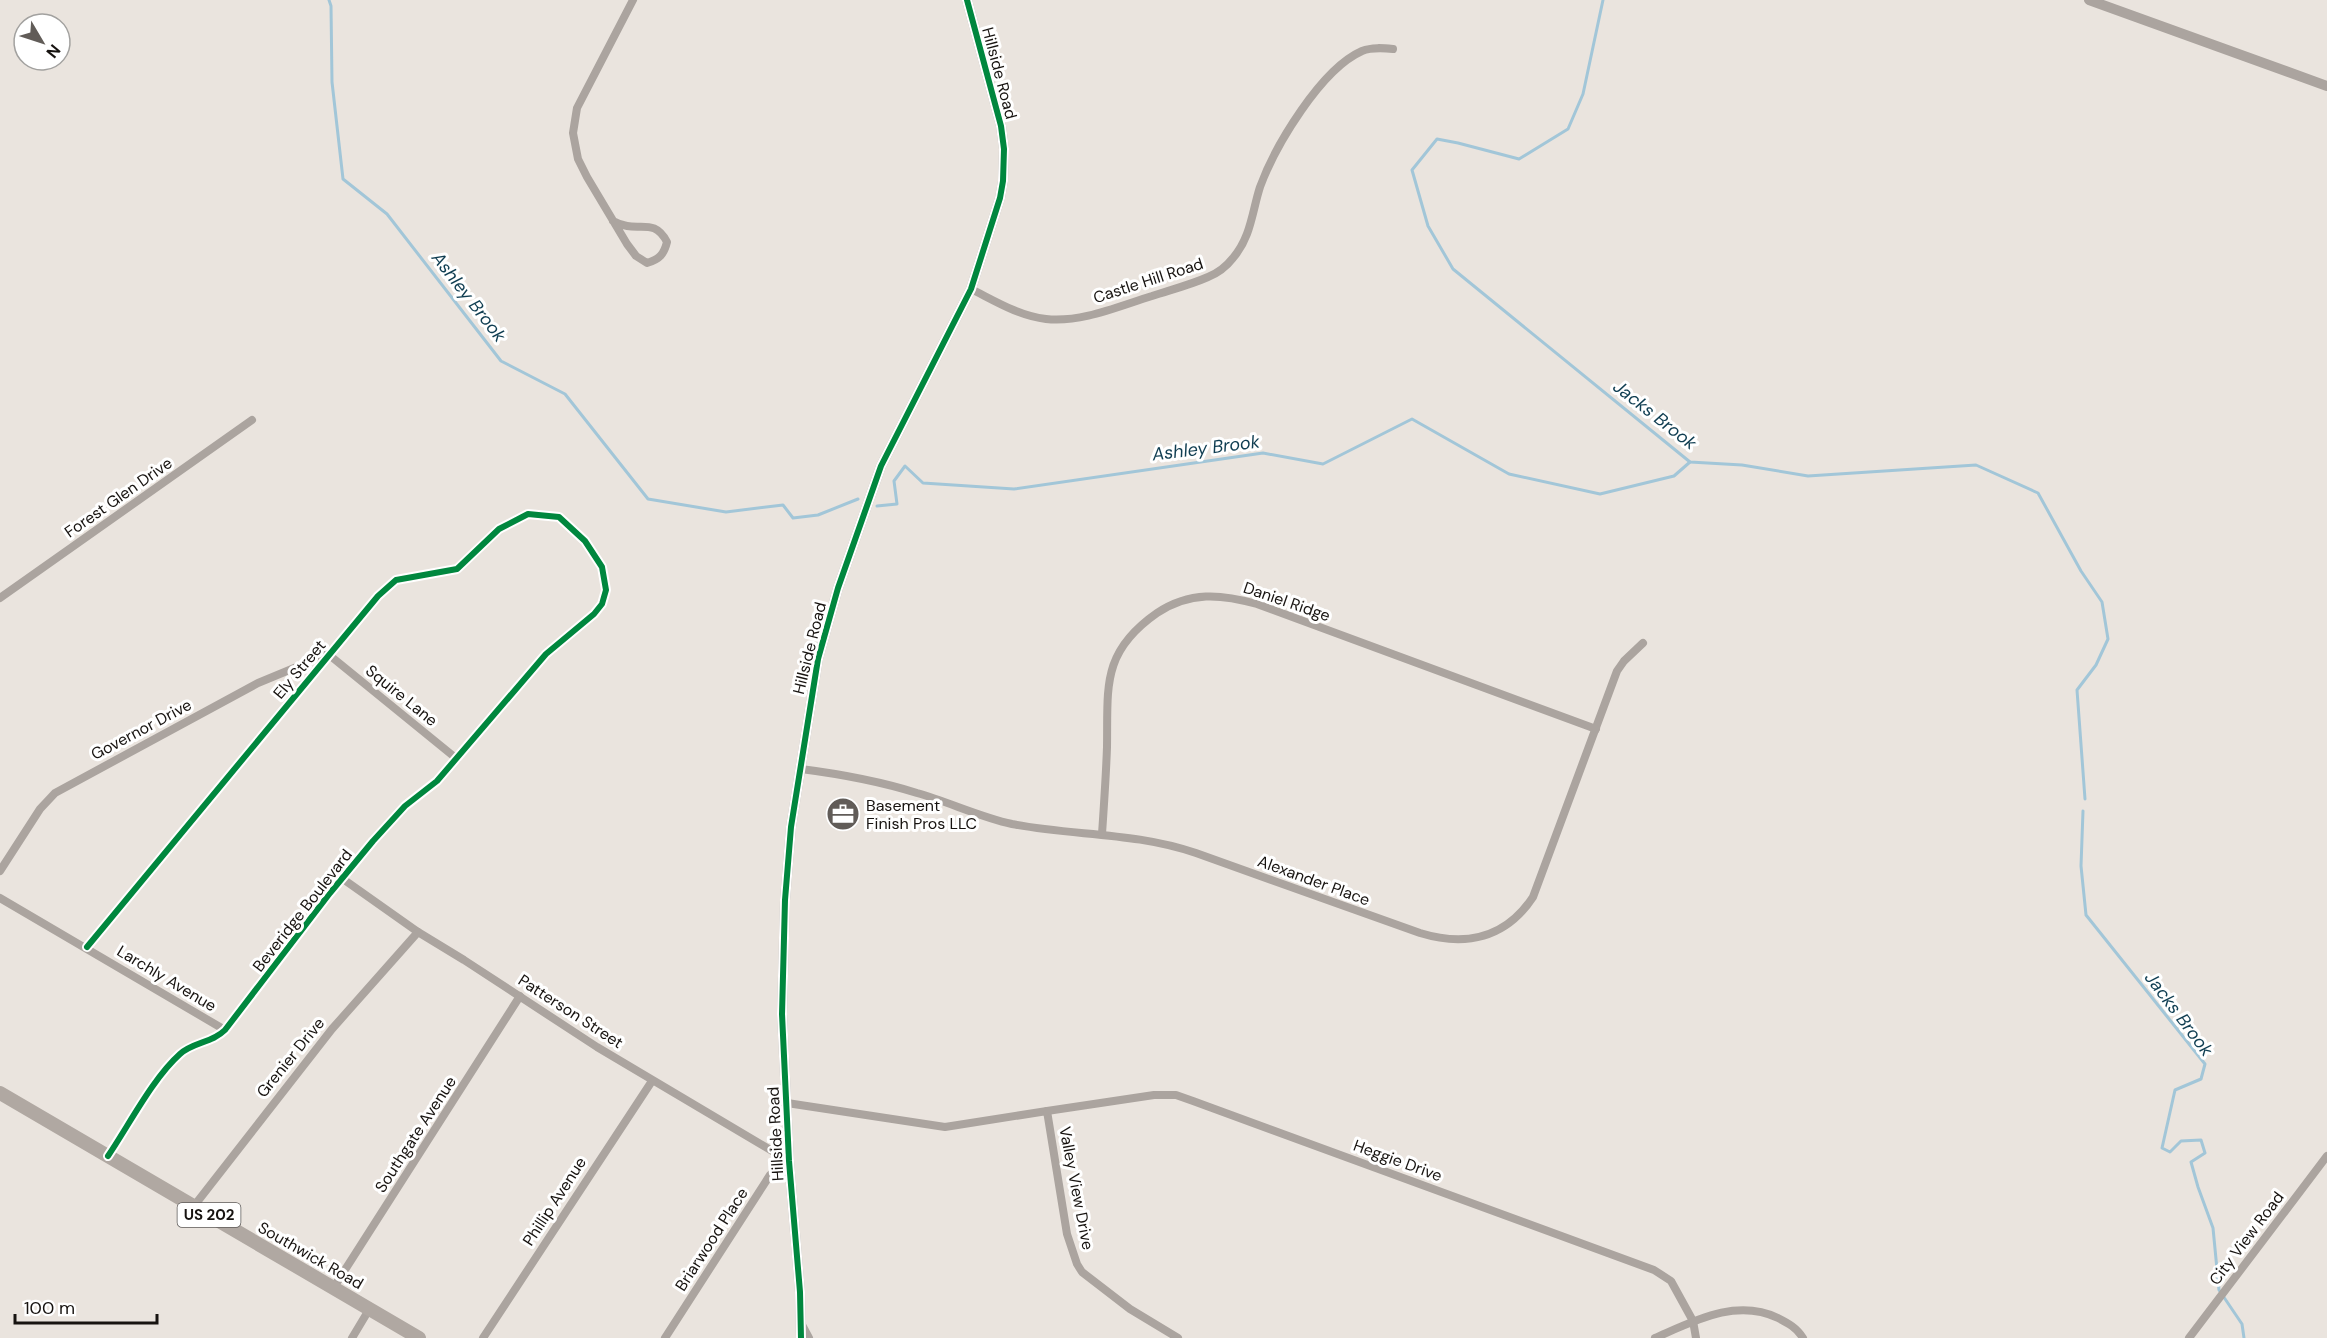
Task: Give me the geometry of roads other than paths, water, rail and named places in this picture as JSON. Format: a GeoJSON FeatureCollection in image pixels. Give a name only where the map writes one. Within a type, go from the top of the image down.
{"type":"FeatureCollection","features":[{"type":"Feature","properties":{"kind":"highway","name":"Southwick Road"},"geometry":{"type":"LineString","coordinates":[[0,1093],[419,1338]]}},
{"type":"Feature","properties":{"kind":"street"},"geometry":{"type":"LineString","coordinates":[[613,221],[624,227],[657,228],[667,242],[664,252],[657,260],[647,263],[636,256],[613,221],[578,159],[575,148],[574,120],[582,98],[633,0]]}},
{"type":"Feature","properties":{"kind":"street","name":"Hillside Road"},"geometry":{"type":"LineString","coordinates":[[801,1338],[782,1014],[782,955],[790,827],[801,769],[809,702],[826,623],[874,484],[890,447],[971,288],[996,213],[1003,181],[1004,149],[1001,126],[967,0]]}},
{"type":"Feature","properties":{"kind":"street"},"geometry":{"type":"LineString","coordinates":[[2089,0],[2327,86]]}},
{"type":"Feature","properties":{"kind":"street","name":"Castle Hill Road"},"geometry":{"type":"LineString","coordinates":[[971,288],[1021,313],[1054,320],[1092,314],[1213,274],[1227,265],[1242,245],[1251,223],[1261,185],[1282,142],[1303,109],[1334,72],[1351,57],[1365,50],[1393,49]]}},
{"type":"Feature","properties":{"kind":"street","name":"Forest Glen Drive"},"geometry":{"type":"LineString","coordinates":[[0,598],[252,420]]}},
{"type":"Feature","properties":{"kind":"street","name":"Ely Street"},"geometry":{"type":"LineString","coordinates":[[87,947],[328,654],[378,596],[396,580],[457,569],[499,529],[528,514],[559,517],[585,541]]}},
{"type":"Feature","properties":{"kind":"street","name":"Beveridge Boulevard"},"geometry":{"type":"LineString","coordinates":[[108,1156],[152,1089],[178,1055],[186,1049],[218,1036],[225,1030],[392,819],[437,781],[539,661],[594,614],[602,604],[606,590],[605,577],[598,560],[585,541]]}},
{"type":"Feature","properties":{"kind":"street","name":"Daniel Ridge"},"geometry":{"type":"LineString","coordinates":[[1102,834],[1107,755],[1107,694],[1116,659],[1130,638],[1147,621],[1169,606],[1194,598],[1221,595],[1257,604],[1596,729]]}},
{"type":"Feature","properties":{"kind":"street","name":"Alexander Place"},"geometry":{"type":"LineString","coordinates":[[801,769],[893,786],[1009,823],[1146,839],[1183,848],[1437,938],[1458,940],[1477,938],[1509,922],[1533,897],[1620,666],[1643,643]]}},
{"type":"Feature","properties":{"kind":"street","name":"Squire Lane"},"geometry":{"type":"LineString","coordinates":[[328,654],[457,759]]}},
{"type":"Feature","properties":{"kind":"street","name":"Governor Drive"},"geometry":{"type":"LineString","coordinates":[[0,871],[40,809],[55,793],[258,683],[328,654]]}},
{"type":"Feature","properties":{"kind":"street","name":"Patterson Street"},"geometry":{"type":"LineString","coordinates":[[343,879],[418,932],[652,1081],[789,1161]]}},
{"type":"Feature","properties":{"kind":"street","name":"Larchly Avenue"},"geometry":{"type":"LineString","coordinates":[[0,898],[225,1030]]}},
{"type":"Feature","properties":{"kind":"street","name":"Grenier Drive"},"geometry":{"type":"LineString","coordinates":[[194,1206],[332,1029],[418,932]]}},
{"type":"Feature","properties":{"kind":"street","name":"Southgate Avenue"},"geometry":{"type":"LineString","coordinates":[[334,1287],[520,996]]}},
{"type":"Feature","properties":{"kind":"street","name":"Phillip Avenue"},"geometry":{"type":"LineString","coordinates":[[483,1338],[652,1081]]}},
{"type":"Feature","properties":{"kind":"street","name":"Heggie Drive"},"geometry":{"type":"LineString","coordinates":[[1047,1111],[1154,1095],[1176,1095],[1654,1270],[1671,1281],[1693,1321],[1696,1338]]}},
{"type":"Feature","properties":{"kind":"street","name":"Valley View Drive"},"geometry":{"type":"LineString","coordinates":[[787,1103],[945,1127],[1047,1111],[1067,1234],[1077,1264],[1082,1272],[1130,1309],[1178,1338]]}},
{"type":"Feature","properties":{"kind":"street","name":"City View Road"},"geometry":{"type":"LineString","coordinates":[[2189,1338],[2327,1156]]}},
{"type":"Feature","properties":{"kind":"street","name":"Briarwood Place"},"geometry":{"type":"LineString","coordinates":[[665,1338],[770,1175],[789,1161]]}},
{"type":"Feature","properties":{"kind":"street"},"geometry":{"type":"LineString","coordinates":[[352,1338],[370,1308]]}},
{"type":"Feature","properties":{"kind":"street"},"geometry":{"type":"LineString","coordinates":[[1655,1338],[1693,1321],[1729,1310],[1763,1311],[1790,1324],[1803,1338]]}},
{"type":"Feature","properties":{"kind":"street"},"geometry":{"type":"LineString","coordinates":[[801,1323],[809,1338]]}},
{"type":"Feature","properties":{"kind":"waterway","name":"Ashley Brook"},"geometry":{"type":"LineString","coordinates":[[329,0],[332,82],[343,179],[387,214],[501,361],[565,394],[648,499],[726,512],[783,505],[793,518],[818,515],[858,499]]}},
{"type":"Feature","properties":{"kind":"waterway","name":"Jacks Brook"},"geometry":{"type":"LineString","coordinates":[[1603,0],[1583,94],[1568,129],[1519,159],[1437,139],[1412,170],[1428,226],[1453,269],[1690,462],[1742,465],[1808,476],[1976,465],[2038,493],[2081,571],[2102,602],[2108,639],[2096,665],[2077,690],[2085,799]]}},
{"type":"Feature","properties":{"kind":"waterway","name":"Ashley Brook"},"geometry":{"type":"LineString","coordinates":[[877,506],[897,504],[894,481],[905,466],[923,483],[1014,489],[1263,453],[1323,464],[1412,419],[1509,474],[1600,494],[1674,476],[1690,462]]}},
{"type":"Feature","properties":{"kind":"waterway","name":"Jacks Brook"},"geometry":{"type":"LineString","coordinates":[[2083,811],[2081,866],[2086,915],[2205,1064],[2201,1079],[2175,1090],[2162,1148],[2170,1152],[2181,1141],[2201,1140],[2205,1153],[2191,1162],[2213,1228],[2219,1290],[2242,1324],[2244,1338]]}},
{"type":"Feature","properties":{"kind":"place","name":"Basement Finish Pros LLC"},"geometry":{"type":"Point","coordinates":[843,814]}}]}
